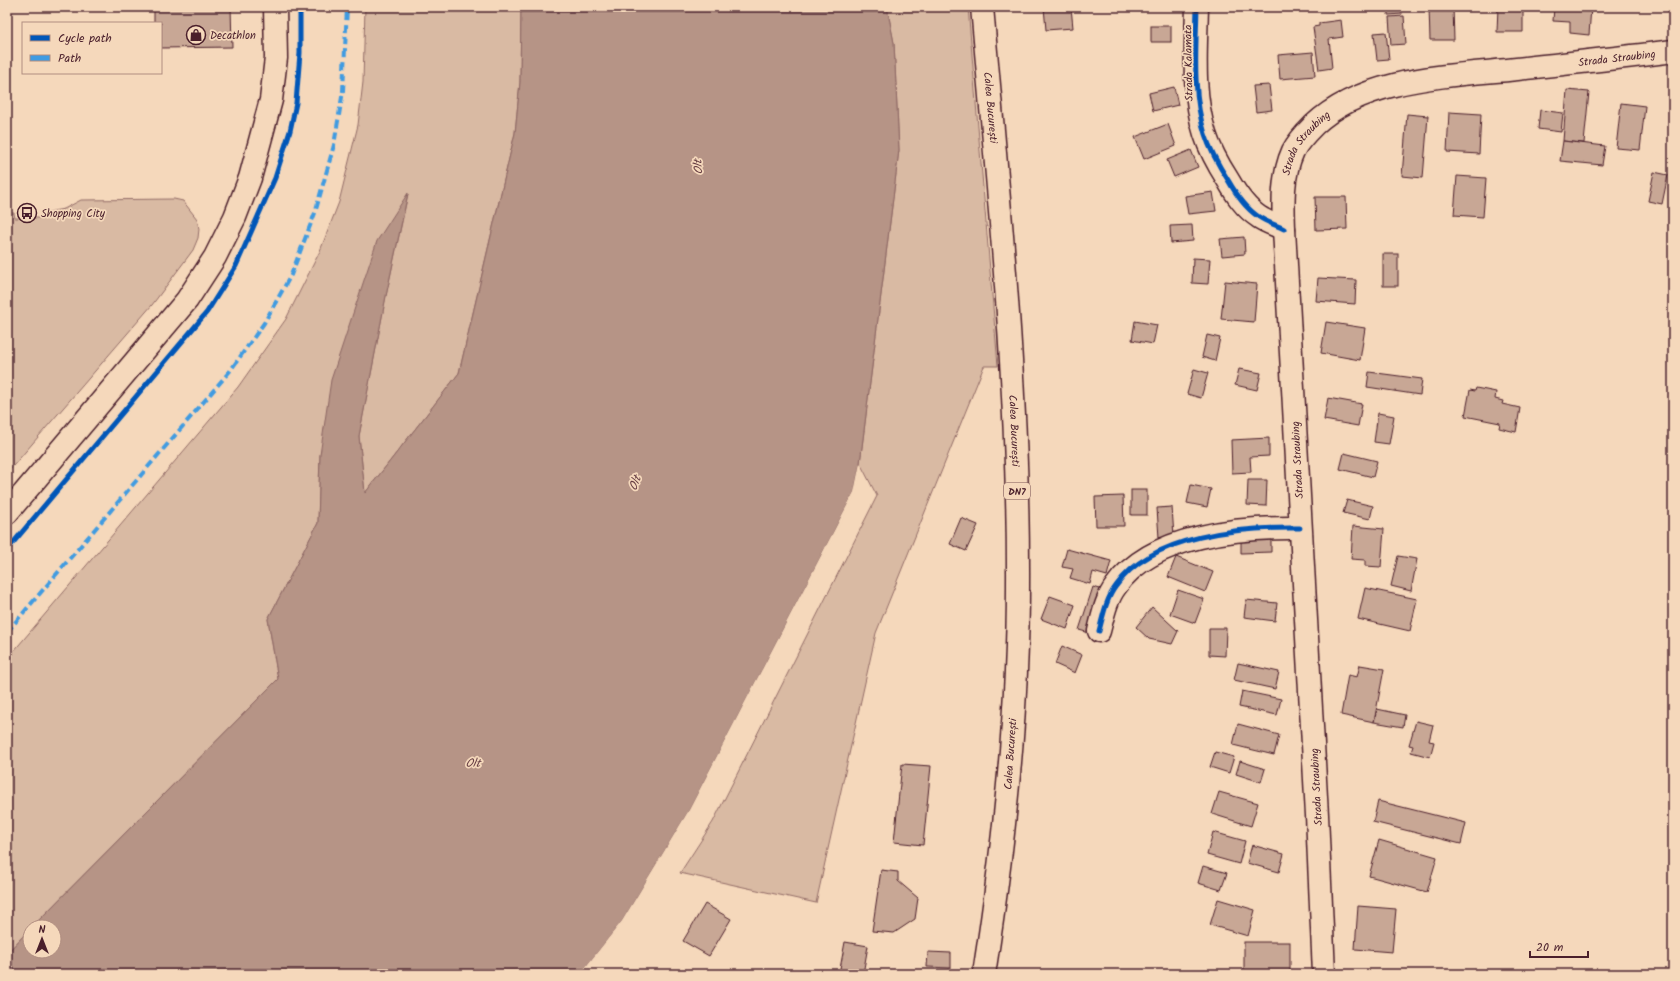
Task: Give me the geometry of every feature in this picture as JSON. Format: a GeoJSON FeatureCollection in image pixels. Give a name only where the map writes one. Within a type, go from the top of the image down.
{"type":"FeatureCollection","features":[{"type":"Feature","properties":{"kind":"main road"},"geometry":{"type":"LineString","coordinates":[[7,513],[187,300],[215,257],[235,217],[250,178],[268,115],[276,58],[275,7]]}},
{"type":"Feature","properties":{"kind":"main road","name":"Calea București"},"geometry":{"type":"LineString","coordinates":[[982,7],[1013,387],[1017,486],[1018,580],[1016,671],[1010,760],[1003,835],[984,974]]}},
{"type":"Feature","properties":{"kind":"main road","name":"Strada Kalamata"},"geometry":{"type":"LineString","coordinates":[[1197,7],[1196,65],[1198,105],[1205,135],[1218,164],[1233,190],[1246,206],[1259,218],[1284,228]]}},
{"type":"Feature","properties":{"kind":"main road","name":"Strada Straubing"},"geometry":{"type":"LineString","coordinates":[[1324,974],[1317,807],[1284,228],[1284,192],[1287,171],[1294,151],[1305,134],[1323,116],[1341,104],[1365,94],[1400,83],[1440,77],[1673,51]]}},
{"type":"Feature","properties":{"kind":"main road"},"geometry":{"type":"LineString","coordinates":[[1099,631],[1114,587],[1138,563],[1158,552],[1178,544],[1211,535],[1244,530],[1300,528]]}},
{"type":"Feature","properties":{"kind":"shaded area"},"geometry":{"type":"Polygon","coordinates":[[[365,7],[521,7],[520,82],[515,133],[459,373],[365,493],[359,436],[386,296],[408,194],[320,455],[318,523],[268,619],[278,679],[40,919],[22,919],[22,937],[7,953],[7,659],[238,387],[286,319],[320,251],[339,202],[358,125],[363,82],[365,7]]]}},
{"type":"Feature","properties":{"kind":"shaded area"},"geometry":{"type":"Polygon","coordinates":[[[887,7],[968,7],[998,366],[984,366],[876,633],[816,903],[680,873],[713,822],[877,496],[860,463],[899,150],[894,43],[887,7]]]}},
{"type":"Feature","properties":{"kind":"shaded area"},"geometry":{"type":"Polygon","coordinates":[[[174,199],[183,201],[197,219],[199,229],[198,238],[193,250],[152,305],[7,473],[7,213],[14,213],[15,218],[48,218],[48,212],[64,209],[81,200],[174,199]]]}},
{"type":"Feature","properties":{"kind":"water","name":"Olt"},"geometry":{"type":"Polygon","coordinates":[[[521,7],[887,7],[894,43],[899,150],[860,463],[854,492],[689,810],[622,921],[580,974],[7,974],[7,953],[22,937],[22,959],[62,959],[62,919],[40,919],[278,679],[268,619],[318,523],[320,455],[331,380],[377,241],[408,193],[386,296],[359,436],[365,493],[459,373],[515,133],[520,82],[521,7]]]}},
{"type":"Feature","properties":{"kind":"pier"},"geometry":{"type":"Polygon","coordinates":[[[860,463],[862,466],[856,492],[691,811],[623,922],[583,974],[580,974],[622,921],[689,810],[854,492],[860,463]]]}},
{"type":"Feature","properties":{"kind":"building","name":"Decathlon"},"geometry":{"type":"Polygon","coordinates":[[[154,7],[231,7],[232,47],[162,48],[162,22],[154,22],[154,7]]]}},
{"type":"Feature","properties":{"kind":"building"},"geometry":{"type":"Polygon","coordinates":[[[1044,7],[1071,7],[1073,28],[1046,30],[1044,7]]]}},
{"type":"Feature","properties":{"kind":"building"},"geometry":{"type":"Polygon","coordinates":[[[1388,7],[1401,7],[1402,14],[1388,15],[1388,7]]]}},
{"type":"Feature","properties":{"kind":"building"},"geometry":{"type":"Polygon","coordinates":[[[1429,7],[1453,7],[1454,40],[1430,40],[1429,7]]]}},
{"type":"Feature","properties":{"kind":"building"},"geometry":{"type":"Polygon","coordinates":[[[1498,7],[1523,7],[1523,32],[1497,32],[1498,7]]]}},
{"type":"Feature","properties":{"kind":"building"},"geometry":{"type":"Polygon","coordinates":[[[1554,7],[1591,7],[1589,35],[1570,33],[1570,22],[1553,21],[1554,7]]]}},
{"type":"Feature","properties":{"kind":"building"},"geometry":{"type":"Polygon","coordinates":[[[1404,16],[1406,44],[1391,45],[1389,17],[1404,16]]]}},
{"type":"Feature","properties":{"kind":"building"},"geometry":{"type":"Polygon","coordinates":[[[1341,20],[1343,37],[1329,39],[1332,68],[1319,70],[1313,27],[1319,26],[1319,23],[1341,20]]]}},
{"type":"Feature","properties":{"kind":"building"},"geometry":{"type":"Polygon","coordinates":[[[1151,26],[1171,26],[1171,42],[1151,42],[1151,26]]]}},
{"type":"Feature","properties":{"kind":"building"},"geometry":{"type":"Polygon","coordinates":[[[1386,32],[1389,59],[1377,60],[1374,33],[1386,32]]]}},
{"type":"Feature","properties":{"kind":"building"},"geometry":{"type":"Polygon","coordinates":[[[1313,52],[1315,76],[1280,79],[1278,55],[1313,52]]]}},
{"type":"Feature","properties":{"kind":"building"},"geometry":{"type":"Polygon","coordinates":[[[1269,85],[1272,110],[1256,112],[1253,86],[1269,85]]]}},
{"type":"Feature","properties":{"kind":"building"},"geometry":{"type":"Polygon","coordinates":[[[1174,87],[1178,105],[1153,111],[1149,93],[1174,87]]]}},
{"type":"Feature","properties":{"kind":"building"},"geometry":{"type":"Polygon","coordinates":[[[1567,90],[1589,92],[1584,143],[1563,141],[1567,90]]]}},
{"type":"Feature","properties":{"kind":"building"},"geometry":{"type":"Polygon","coordinates":[[[1621,103],[1645,106],[1640,150],[1616,148],[1621,103]]]}},
{"type":"Feature","properties":{"kind":"building"},"geometry":{"type":"Polygon","coordinates":[[[1540,110],[1563,113],[1561,132],[1538,129],[1540,110]]]}},
{"type":"Feature","properties":{"kind":"building"},"geometry":{"type":"Polygon","coordinates":[[[1449,112],[1481,114],[1479,154],[1447,152],[1449,112]]]}},
{"type":"Feature","properties":{"kind":"building"},"geometry":{"type":"Polygon","coordinates":[[[1407,114],[1428,116],[1423,178],[1402,176],[1407,114]]]}},
{"type":"Feature","properties":{"kind":"building"},"geometry":{"type":"Polygon","coordinates":[[[1168,124],[1176,146],[1144,159],[1135,137],[1168,124]]]}},
{"type":"Feature","properties":{"kind":"building"},"geometry":{"type":"Polygon","coordinates":[[[1563,141],[1605,146],[1602,165],[1560,161],[1563,141]]]}},
{"type":"Feature","properties":{"kind":"building"},"geometry":{"type":"Polygon","coordinates":[[[1191,150],[1198,167],[1174,177],[1167,160],[1191,150]]]}},
{"type":"Feature","properties":{"kind":"building"},"geometry":{"type":"Polygon","coordinates":[[[1654,172],[1668,175],[1662,204],[1648,201],[1654,172]]]}},
{"type":"Feature","properties":{"kind":"building"},"geometry":{"type":"Polygon","coordinates":[[[1457,176],[1486,178],[1483,217],[1454,215],[1457,176]]]}},
{"type":"Feature","properties":{"kind":"building"},"geometry":{"type":"Polygon","coordinates":[[[1213,192],[1216,211],[1188,214],[1185,196],[1213,192]]]}},
{"type":"Feature","properties":{"kind":"building"},"geometry":{"type":"Polygon","coordinates":[[[1315,197],[1346,197],[1347,229],[1316,230],[1315,197]]]}},
{"type":"Feature","properties":{"kind":"building"},"geometry":{"type":"Polygon","coordinates":[[[1192,225],[1193,241],[1171,243],[1170,226],[1192,225]]]}},
{"type":"Feature","properties":{"kind":"building"},"geometry":{"type":"Polygon","coordinates":[[[1244,237],[1245,254],[1222,256],[1220,239],[1244,237]]]}},
{"type":"Feature","properties":{"kind":"building"},"geometry":{"type":"Polygon","coordinates":[[[1383,254],[1398,254],[1398,286],[1383,286],[1383,254]]]}},
{"type":"Feature","properties":{"kind":"building"},"geometry":{"type":"Polygon","coordinates":[[[1193,258],[1210,259],[1208,284],[1192,283],[1193,258]]]}},
{"type":"Feature","properties":{"kind":"building"},"geometry":{"type":"Polygon","coordinates":[[[1318,278],[1356,280],[1355,304],[1316,301],[1318,278]]]}},
{"type":"Feature","properties":{"kind":"building"},"geometry":{"type":"Polygon","coordinates":[[[1225,281],[1257,284],[1254,322],[1221,319],[1225,281]]]}},
{"type":"Feature","properties":{"kind":"building"},"geometry":{"type":"Polygon","coordinates":[[[1135,321],[1157,325],[1153,344],[1132,340],[1135,321]]]}},
{"type":"Feature","properties":{"kind":"building"},"geometry":{"type":"Polygon","coordinates":[[[1326,322],[1365,328],[1360,360],[1321,353],[1326,322]]]}},
{"type":"Feature","properties":{"kind":"building"},"geometry":{"type":"Polygon","coordinates":[[[1207,335],[1220,338],[1215,361],[1202,357],[1207,335]]]}},
{"type":"Feature","properties":{"kind":"building"},"geometry":{"type":"Polygon","coordinates":[[[1194,369],[1208,373],[1201,398],[1187,394],[1194,369]]]}},
{"type":"Feature","properties":{"kind":"building"},"geometry":{"type":"Polygon","coordinates":[[[1239,369],[1261,373],[1257,390],[1235,385],[1239,369]]]}},
{"type":"Feature","properties":{"kind":"building"},"geometry":{"type":"Polygon","coordinates":[[[1369,372],[1422,379],[1420,395],[1367,387],[1369,372]]]}},
{"type":"Feature","properties":{"kind":"building"},"geometry":{"type":"Polygon","coordinates":[[[1476,388],[1496,392],[1495,399],[1503,401],[1502,404],[1520,408],[1516,432],[1499,428],[1500,423],[1465,416],[1470,390],[1475,391],[1476,388]]]}},
{"type":"Feature","properties":{"kind":"building"},"geometry":{"type":"Polygon","coordinates":[[[1328,398],[1362,404],[1358,426],[1324,420],[1328,398]]]}},
{"type":"Feature","properties":{"kind":"building"},"geometry":{"type":"Polygon","coordinates":[[[1378,413],[1394,416],[1389,444],[1374,442],[1378,413]]]}},
{"type":"Feature","properties":{"kind":"building"},"geometry":{"type":"Polygon","coordinates":[[[1269,438],[1269,456],[1250,457],[1251,472],[1232,473],[1231,440],[1269,438]]]}},
{"type":"Feature","properties":{"kind":"building"},"geometry":{"type":"Polygon","coordinates":[[[1344,453],[1377,461],[1373,477],[1340,469],[1344,453]]]}},
{"type":"Feature","properties":{"kind":"building"},"geometry":{"type":"Polygon","coordinates":[[[1248,480],[1267,480],[1266,506],[1247,505],[1248,480]]]}},
{"type":"Feature","properties":{"kind":"building"},"geometry":{"type":"Polygon","coordinates":[[[1191,485],[1211,489],[1207,507],[1187,503],[1191,485]]]}},
{"type":"Feature","properties":{"kind":"building"},"geometry":{"type":"Polygon","coordinates":[[[1131,490],[1147,490],[1147,515],[1131,515],[1131,490]]]}},
{"type":"Feature","properties":{"kind":"building"},"geometry":{"type":"Polygon","coordinates":[[[1123,496],[1124,526],[1096,526],[1095,497],[1123,496]]]}},
{"type":"Feature","properties":{"kind":"building"},"geometry":{"type":"Polygon","coordinates":[[[1347,500],[1373,506],[1370,519],[1343,513],[1347,500]]]}},
{"type":"Feature","properties":{"kind":"building"},"geometry":{"type":"Polygon","coordinates":[[[1172,507],[1174,537],[1159,538],[1157,508],[1172,507]]]}},
{"type":"Feature","properties":{"kind":"building"},"geometry":{"type":"Polygon","coordinates":[[[961,518],[978,525],[966,551],[950,544],[961,518]]]}},
{"type":"Feature","properties":{"kind":"building"},"geometry":{"type":"Polygon","coordinates":[[[1353,526],[1384,529],[1381,567],[1365,566],[1365,560],[1351,559],[1353,526]]]}},
{"type":"Feature","properties":{"kind":"building"},"geometry":{"type":"Polygon","coordinates":[[[1241,537],[1271,537],[1271,552],[1241,553],[1241,537]]]}},
{"type":"Feature","properties":{"kind":"building"},"geometry":{"type":"Polygon","coordinates":[[[1067,549],[1111,561],[1107,576],[1093,572],[1090,584],[1070,578],[1073,569],[1062,567],[1067,549]]]}},
{"type":"Feature","properties":{"kind":"building"},"geometry":{"type":"Polygon","coordinates":[[[1398,556],[1417,559],[1411,591],[1391,586],[1398,556]]]}},
{"type":"Feature","properties":{"kind":"building"},"geometry":{"type":"Polygon","coordinates":[[[1176,557],[1213,572],[1205,592],[1168,577],[1176,557]]]}},
{"type":"Feature","properties":{"kind":"building"},"geometry":{"type":"Polygon","coordinates":[[[1093,587],[1107,591],[1093,634],[1079,630],[1093,587]]]}},
{"type":"Feature","properties":{"kind":"building"},"geometry":{"type":"Polygon","coordinates":[[[1365,588],[1417,599],[1410,631],[1358,619],[1365,588]]]}},
{"type":"Feature","properties":{"kind":"building"},"geometry":{"type":"Polygon","coordinates":[[[1178,590],[1204,599],[1195,623],[1170,614],[1178,590]]]}},
{"type":"Feature","properties":{"kind":"building"},"geometry":{"type":"Polygon","coordinates":[[[1050,596],[1075,605],[1067,629],[1041,619],[1050,596]]]}},
{"type":"Feature","properties":{"kind":"building"},"geometry":{"type":"Polygon","coordinates":[[[1246,600],[1277,603],[1275,621],[1244,617],[1246,600]]]}},
{"type":"Feature","properties":{"kind":"building"},"geometry":{"type":"Polygon","coordinates":[[[1152,607],[1178,631],[1172,644],[1149,639],[1136,627],[1152,607]]]}},
{"type":"Feature","properties":{"kind":"building"},"geometry":{"type":"Polygon","coordinates":[[[1209,628],[1226,628],[1225,656],[1209,655],[1209,628]]]}},
{"type":"Feature","properties":{"kind":"building"},"geometry":{"type":"Polygon","coordinates":[[[1062,646],[1082,655],[1075,673],[1055,664],[1062,646]]]}},
{"type":"Feature","properties":{"kind":"building"},"geometry":{"type":"Polygon","coordinates":[[[1238,663],[1279,672],[1275,689],[1234,680],[1238,663]]]}},
{"type":"Feature","properties":{"kind":"building"},"geometry":{"type":"Polygon","coordinates":[[[1360,665],[1384,669],[1374,722],[1341,715],[1348,675],[1357,677],[1360,665]]]}},
{"type":"Feature","properties":{"kind":"building"},"geometry":{"type":"Polygon","coordinates":[[[1242,691],[1281,699],[1277,715],[1239,707],[1242,691]]]}},
{"type":"Feature","properties":{"kind":"building"},"geometry":{"type":"Polygon","coordinates":[[[1377,709],[1405,715],[1403,727],[1374,722],[1377,709]]]}},
{"type":"Feature","properties":{"kind":"building"},"geometry":{"type":"Polygon","coordinates":[[[1416,721],[1433,725],[1429,741],[1434,742],[1430,757],[1411,752],[1413,746],[1409,745],[1416,721]]]}},
{"type":"Feature","properties":{"kind":"building"},"geometry":{"type":"Polygon","coordinates":[[[1238,724],[1279,735],[1274,755],[1233,745],[1238,724]]]}},
{"type":"Feature","properties":{"kind":"building"},"geometry":{"type":"Polygon","coordinates":[[[1215,752],[1234,757],[1229,773],[1210,767],[1215,752]]]}},
{"type":"Feature","properties":{"kind":"building"},"geometry":{"type":"Polygon","coordinates":[[[1240,761],[1265,769],[1261,782],[1236,774],[1240,761]]]}},
{"type":"Feature","properties":{"kind":"building"},"geometry":{"type":"Polygon","coordinates":[[[902,764],[931,766],[923,845],[894,842],[902,764]]]}},
{"type":"Feature","properties":{"kind":"building"},"geometry":{"type":"Polygon","coordinates":[[[1219,792],[1258,803],[1251,826],[1212,814],[1219,792]]]}},
{"type":"Feature","properties":{"kind":"building"},"geometry":{"type":"Polygon","coordinates":[[[1378,801],[1466,823],[1461,844],[1373,822],[1378,801]]]}},
{"type":"Feature","properties":{"kind":"building"},"geometry":{"type":"Polygon","coordinates":[[[1213,832],[1245,841],[1239,864],[1207,855],[1213,832]]]}},
{"type":"Feature","properties":{"kind":"building"},"geometry":{"type":"Polygon","coordinates":[[[1379,840],[1437,857],[1427,892],[1369,876],[1379,840]]]}},
{"type":"Feature","properties":{"kind":"building"},"geometry":{"type":"Polygon","coordinates":[[[1252,845],[1284,854],[1279,872],[1247,863],[1252,845]]]}},
{"type":"Feature","properties":{"kind":"building"},"geometry":{"type":"Polygon","coordinates":[[[1203,866],[1227,873],[1221,890],[1198,883],[1203,866]]]}},
{"type":"Feature","properties":{"kind":"building"},"geometry":{"type":"Polygon","coordinates":[[[881,870],[898,872],[898,881],[918,898],[915,919],[894,933],[872,931],[881,870]]]}},
{"type":"Feature","properties":{"kind":"building"},"geometry":{"type":"Polygon","coordinates":[[[1218,899],[1255,910],[1248,936],[1210,925],[1218,899]]]}},
{"type":"Feature","properties":{"kind":"building"},"geometry":{"type":"Polygon","coordinates":[[[705,904],[731,919],[709,956],[683,941],[705,904]]]}},
{"type":"Feature","properties":{"kind":"building"},"geometry":{"type":"Polygon","coordinates":[[[1358,906],[1396,909],[1392,952],[1355,949],[1358,906]]]}},
{"type":"Feature","properties":{"kind":"building"},"geometry":{"type":"Polygon","coordinates":[[[845,942],[868,946],[863,974],[839,974],[845,942]]]}},
{"type":"Feature","properties":{"kind":"building"},"geometry":{"type":"Polygon","coordinates":[[[1244,942],[1290,942],[1290,974],[1244,974],[1244,942]]]}},
{"type":"Feature","properties":{"kind":"building"},"geometry":{"type":"Polygon","coordinates":[[[928,952],[951,953],[951,968],[927,967],[928,952]]]}},
{"type":"Feature","properties":{"kind":"marked path"},"geometry":{"type":"LineString","coordinates":[[7,632],[230,371],[264,323],[291,275],[315,213],[334,145],[343,91],[347,7]]}},
{"type":"Feature","properties":{"kind":"cycle path"},"geometry":{"type":"LineString","coordinates":[[7,550],[207,312],[236,266],[275,178],[290,131],[296,103],[300,53],[300,7]]}},
{"type":"Feature","properties":{"kind":"cycle path"},"geometry":{"type":"LineString","coordinates":[[1197,7],[1196,87],[1201,118],[1207,140],[1221,169],[1245,205],[1262,219],[1284,229]]}},
{"type":"Feature","properties":{"kind":"cycle path"},"geometry":{"type":"LineString","coordinates":[[1099,631],[1107,602],[1116,586],[1132,569],[1152,555],[1175,545],[1200,537],[1226,532],[1252,529],[1300,528]]}},
{"type":"Feature","properties":{"kind":"place","name":"Decathlon"},"geometry":{"type":"Point","coordinates":[196,35]}},
{"type":"Feature","properties":{"kind":"place","name":"Shopping City"},"geometry":{"type":"Point","coordinates":[27,213]}}]}
